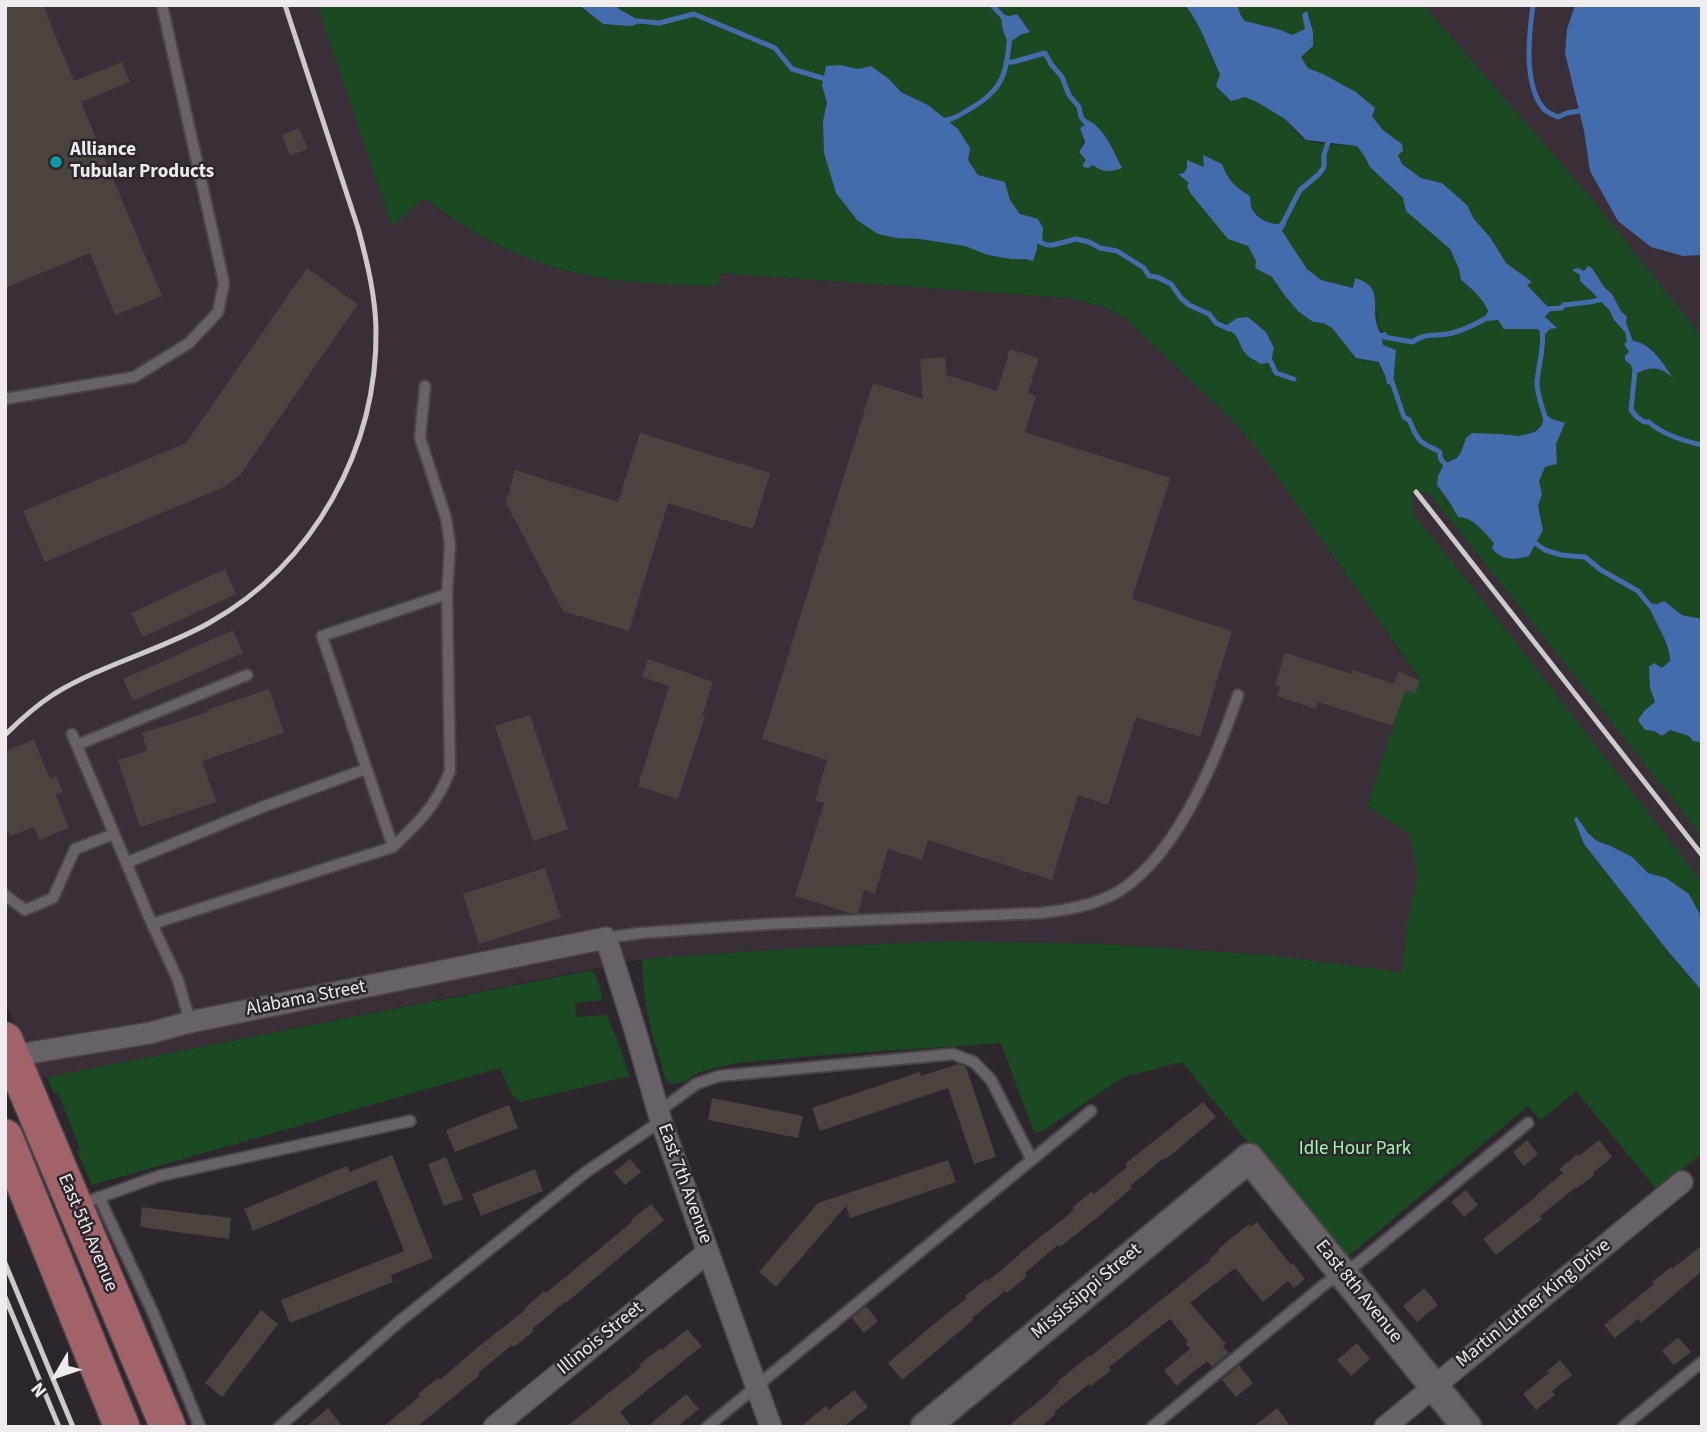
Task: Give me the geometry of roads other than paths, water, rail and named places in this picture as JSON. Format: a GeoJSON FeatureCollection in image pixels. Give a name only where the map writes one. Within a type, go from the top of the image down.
{"type":"FeatureCollection","features":[{"type":"Feature","properties":{"kind":"main road","name":"East 5th Avenue"},"geometry":{"type":"LineString","coordinates":[[7,1050],[87,1201],[139,1319],[168,1427]]}},
{"type":"Feature","properties":{"kind":"main road","name":"East 5th Avenue"},"geometry":{"type":"LineString","coordinates":[[5,1137],[122,1427]]}},
{"type":"Feature","properties":{"kind":"street","name":"Alabama Street"},"geometry":{"type":"LineString","coordinates":[[7,1050],[150,1033],[190,1022],[606,938]]}},
{"type":"Feature","properties":{"kind":"street","name":"East 7th Avenue"},"geometry":{"type":"LineString","coordinates":[[606,938],[660,1117],[771,1427]]}},
{"type":"Feature","properties":{"kind":"street","name":"East 8th Avenue"},"geometry":{"type":"LineString","coordinates":[[1249,1158],[1467,1427]]}},
{"type":"Feature","properties":{"kind":"street","name":"Mississippi Street"},"geometry":{"type":"LineString","coordinates":[[925,1427],[1249,1158]]}},
{"type":"Feature","properties":{"kind":"street","name":"Martin Luther King Drive"},"geometry":{"type":"LineString","coordinates":[[1385,1427],[1682,1182]]}},
{"type":"Feature","properties":{"kind":"street","name":"Illinois Street"},"geometry":{"type":"LineString","coordinates":[[494,1427],[708,1252]]}},
{"type":"Feature","properties":{"kind":"lane"},"geometry":{"type":"LineString","coordinates":[[5,399],[134,377],[190,343],[218,312],[224,283],[162,5]]}},
{"type":"Feature","properties":{"kind":"lane"},"geometry":{"type":"LineString","coordinates":[[152,924],[393,847],[423,819],[442,791],[450,771],[447,594],[450,545],[446,518],[420,438],[425,386]]}},
{"type":"Feature","properties":{"kind":"lane"},"geometry":{"type":"LineString","coordinates":[[393,847],[322,636],[447,594]]}},
{"type":"Feature","properties":{"kind":"lane"},"geometry":{"type":"LineString","coordinates":[[190,1022],[178,980],[74,740],[247,675]]}},
{"type":"Feature","properties":{"kind":"lane"},"geometry":{"type":"LineString","coordinates":[[606,938],[768,924],[1024,915],[1094,903],[1131,883],[1168,843],[1205,778],[1224,736],[1238,695]]}},
{"type":"Feature","properties":{"kind":"lane"},"geometry":{"type":"LineString","coordinates":[[127,863],[265,806],[366,769]]}},
{"type":"Feature","properties":{"kind":"lane"},"geometry":{"type":"LineString","coordinates":[[5,895],[25,910],[53,898],[75,849],[114,834]]}},
{"type":"Feature","properties":{"kind":"lane"},"geometry":{"type":"LineString","coordinates":[[279,1427],[400,1321],[586,1172],[660,1117],[696,1084],[719,1076],[953,1054],[974,1062],[991,1080],[1032,1160]]}},
{"type":"Feature","properties":{"kind":"lane"},"geometry":{"type":"LineString","coordinates":[[707,1427],[1091,1111]]}},
{"type":"Feature","properties":{"kind":"lane"},"geometry":{"type":"LineString","coordinates":[[87,1201],[159,1176],[410,1121]]}},
{"type":"Feature","properties":{"kind":"lane"},"geometry":{"type":"LineString","coordinates":[[1152,1427],[1325,1284],[1357,1264],[1528,1123]]}},
{"type":"Feature","properties":{"kind":"lane"},"geometry":{"type":"LineString","coordinates":[[139,1319],[200,1427]]}},
{"type":"Feature","properties":{"kind":"lane"},"geometry":{"type":"LineString","coordinates":[[1623,1427],[1702,1362]]}},
{"type":"Feature","properties":{"kind":"water"},"geometry":{"type":"Polygon","coordinates":[[[579,5],[615,5],[642,22],[632,26],[603,24],[579,5]]]}},
{"type":"Feature","properties":{"kind":"water"},"geometry":{"type":"Polygon","coordinates":[[[1185,5],[1237,5],[1245,21],[1292,35],[1305,29],[1302,14],[1307,11],[1313,32],[1313,46],[1301,57],[1308,68],[1356,92],[1375,108],[1372,116],[1383,130],[1402,144],[1403,151],[1398,155],[1402,164],[1421,178],[1442,183],[1467,205],[1506,263],[1532,282],[1527,285],[1551,310],[1545,317],[1557,328],[1550,329],[1543,336],[1538,329],[1504,329],[1498,320],[1484,319],[1488,311],[1480,297],[1461,280],[1450,249],[1406,211],[1403,198],[1370,167],[1357,146],[1306,140],[1285,119],[1257,102],[1245,97],[1231,101],[1216,86],[1220,74],[1200,29],[1185,5]]]}},
{"type":"Feature","properties":{"kind":"water"},"geometry":{"type":"Polygon","coordinates":[[[1575,5],[1702,5],[1702,255],[1683,256],[1651,247],[1618,221],[1590,171],[1584,131],[1565,53],[1567,29],[1575,5]]]}},
{"type":"Feature","properties":{"kind":"water"},"geometry":{"type":"Polygon","coordinates":[[[1002,14],[1017,14],[1030,32],[1009,43],[1003,29],[1002,14]]]}},
{"type":"Feature","properties":{"kind":"water"},"geometry":{"type":"Polygon","coordinates":[[[840,65],[858,69],[871,66],[901,92],[928,105],[958,129],[970,148],[968,160],[978,175],[1005,182],[1010,200],[1020,214],[1038,219],[1043,228],[1042,242],[1037,244],[1033,261],[988,255],[965,246],[878,234],[857,220],[836,193],[824,153],[823,121],[827,102],[822,86],[826,66],[840,65]]]}},
{"type":"Feature","properties":{"kind":"water"},"geometry":{"type":"Polygon","coordinates":[[[1083,118],[1102,132],[1122,168],[1107,171],[1093,165],[1083,167],[1086,160],[1079,152],[1085,142],[1080,128],[1085,125],[1083,118]]]}},
{"type":"Feature","properties":{"kind":"water"},"geometry":{"type":"Polygon","coordinates":[[[1203,155],[1222,164],[1233,183],[1250,196],[1252,209],[1260,218],[1279,224],[1285,219],[1286,224],[1282,231],[1307,269],[1321,280],[1353,288],[1355,278],[1371,288],[1377,325],[1381,333],[1386,332],[1389,338],[1382,339],[1383,345],[1396,350],[1393,385],[1387,384],[1379,362],[1356,358],[1332,328],[1313,322],[1299,312],[1272,277],[1255,268],[1256,261],[1248,246],[1228,239],[1191,194],[1187,186],[1189,183],[1178,174],[1184,173],[1187,160],[1204,167],[1203,155]]]}},
{"type":"Feature","properties":{"kind":"water"},"geometry":{"type":"Polygon","coordinates":[[[1588,266],[1627,317],[1626,323],[1633,341],[1651,350],[1673,378],[1664,371],[1654,369],[1634,375],[1631,365],[1625,360],[1629,352],[1624,344],[1627,342],[1625,332],[1610,311],[1580,281],[1580,275],[1572,270],[1578,268],[1584,271],[1588,266]]]}},
{"type":"Feature","properties":{"kind":"water"},"geometry":{"type":"Polygon","coordinates":[[[1248,317],[1266,332],[1274,348],[1271,362],[1261,364],[1249,357],[1236,336],[1224,329],[1237,318],[1248,317]]]}},
{"type":"Feature","properties":{"kind":"water"},"geometry":{"type":"Polygon","coordinates":[[[1544,413],[1565,423],[1556,444],[1557,464],[1545,467],[1539,481],[1542,494],[1538,506],[1543,530],[1529,556],[1514,559],[1504,557],[1492,548],[1494,543],[1478,526],[1458,517],[1437,485],[1438,476],[1444,464],[1457,458],[1466,438],[1472,433],[1519,436],[1535,432],[1542,425],[1544,413]]]}},
{"type":"Feature","properties":{"kind":"water"},"geometry":{"type":"Polygon","coordinates":[[[1664,601],[1682,615],[1702,619],[1700,742],[1670,730],[1662,736],[1645,730],[1638,720],[1655,702],[1650,688],[1649,667],[1654,663],[1662,668],[1670,661],[1667,646],[1648,603],[1657,604],[1664,601]]]}},
{"type":"Feature","properties":{"kind":"water"},"geometry":{"type":"Polygon","coordinates":[[[1577,817],[1597,841],[1632,857],[1648,873],[1666,878],[1689,894],[1702,918],[1702,991],[1584,844],[1574,819],[1577,817]]]}},
{"type":"Feature","properties":{"kind":"waterway"},"geometry":{"type":"LineString","coordinates":[[992,5],[1004,18]]}},
{"type":"Feature","properties":{"kind":"waterway"},"geometry":{"type":"LineString","coordinates":[[1533,5],[1529,59],[1537,99],[1546,110],[1558,117],[1579,111]]}},
{"type":"Feature","properties":{"kind":"waterway"},"geometry":{"type":"LineString","coordinates":[[638,21],[659,23],[694,14],[775,48],[792,69],[829,80]]}},
{"type":"Feature","properties":{"kind":"waterway"},"geometry":{"type":"LineString","coordinates":[[942,121],[980,103],[996,88],[1007,61],[1010,36]]}},
{"type":"Feature","properties":{"kind":"waterway"},"geometry":{"type":"LineString","coordinates":[[1006,62],[1045,53],[1062,77],[1069,95],[1079,107],[1081,117],[1086,123]]}},
{"type":"Feature","properties":{"kind":"waterway"},"geometry":{"type":"LineString","coordinates":[[1283,223],[1300,190],[1324,167],[1324,155],[1330,136]]}},
{"type":"Feature","properties":{"kind":"waterway"},"geometry":{"type":"LineString","coordinates":[[1037,241],[1053,245],[1076,239],[1117,251],[1144,268],[1149,276],[1171,284],[1189,305],[1209,314],[1216,323],[1229,329]]}},
{"type":"Feature","properties":{"kind":"waterway"},"geometry":{"type":"LineString","coordinates":[[1546,309],[1603,299]]}},
{"type":"Feature","properties":{"kind":"waterway"},"geometry":{"type":"LineString","coordinates":[[1384,337],[1413,342],[1422,337],[1462,330],[1490,316]]}},
{"type":"Feature","properties":{"kind":"waterway"},"geometry":{"type":"LineString","coordinates":[[1542,330],[1543,343],[1537,383],[1545,417]]}},
{"type":"Feature","properties":{"kind":"waterway"},"geometry":{"type":"LineString","coordinates":[[1266,357],[1276,373],[1294,379]]}},
{"type":"Feature","properties":{"kind":"waterway"},"geometry":{"type":"LineString","coordinates":[[1635,370],[1631,410],[1637,417],[1667,434],[1702,445]]}},
{"type":"Feature","properties":{"kind":"waterway"},"geometry":{"type":"LineString","coordinates":[[1391,379],[1404,417],[1409,420],[1420,440],[1440,452],[1441,459],[1449,468]]}},
{"type":"Feature","properties":{"kind":"waterway"},"geometry":{"type":"LineString","coordinates":[[1532,541],[1545,550],[1561,555],[1585,557],[1601,570],[1638,591],[1651,607]]}},
{"type":"Feature","properties":{"kind":"railway"},"geometry":{"type":"LineString","coordinates":[[5,735],[29,713],[73,683],[190,633],[246,598],[280,569],[309,535],[333,498],[352,459],[366,416],[374,373],[376,328],[372,290],[358,228],[285,5]]}},
{"type":"Feature","properties":{"kind":"railway"},"geometry":{"type":"LineString","coordinates":[[1416,492],[1702,855]]}},
{"type":"Feature","properties":{"kind":"railway"},"geometry":{"type":"LineString","coordinates":[[5,1263],[73,1427]]}},
{"type":"Feature","properties":{"kind":"railway"},"geometry":{"type":"LineString","coordinates":[[5,1297],[59,1427]]}},
{"type":"Feature","properties":{"kind":"place","name":"Alliance Tubular Products"},"geometry":{"type":"Point","coordinates":[56,162]}},
{"type":"Feature","properties":{"kind":"park label","name":"Idle Hour Park"},"geometry":{"type":"Point","coordinates":[1355,1150]}}]}
